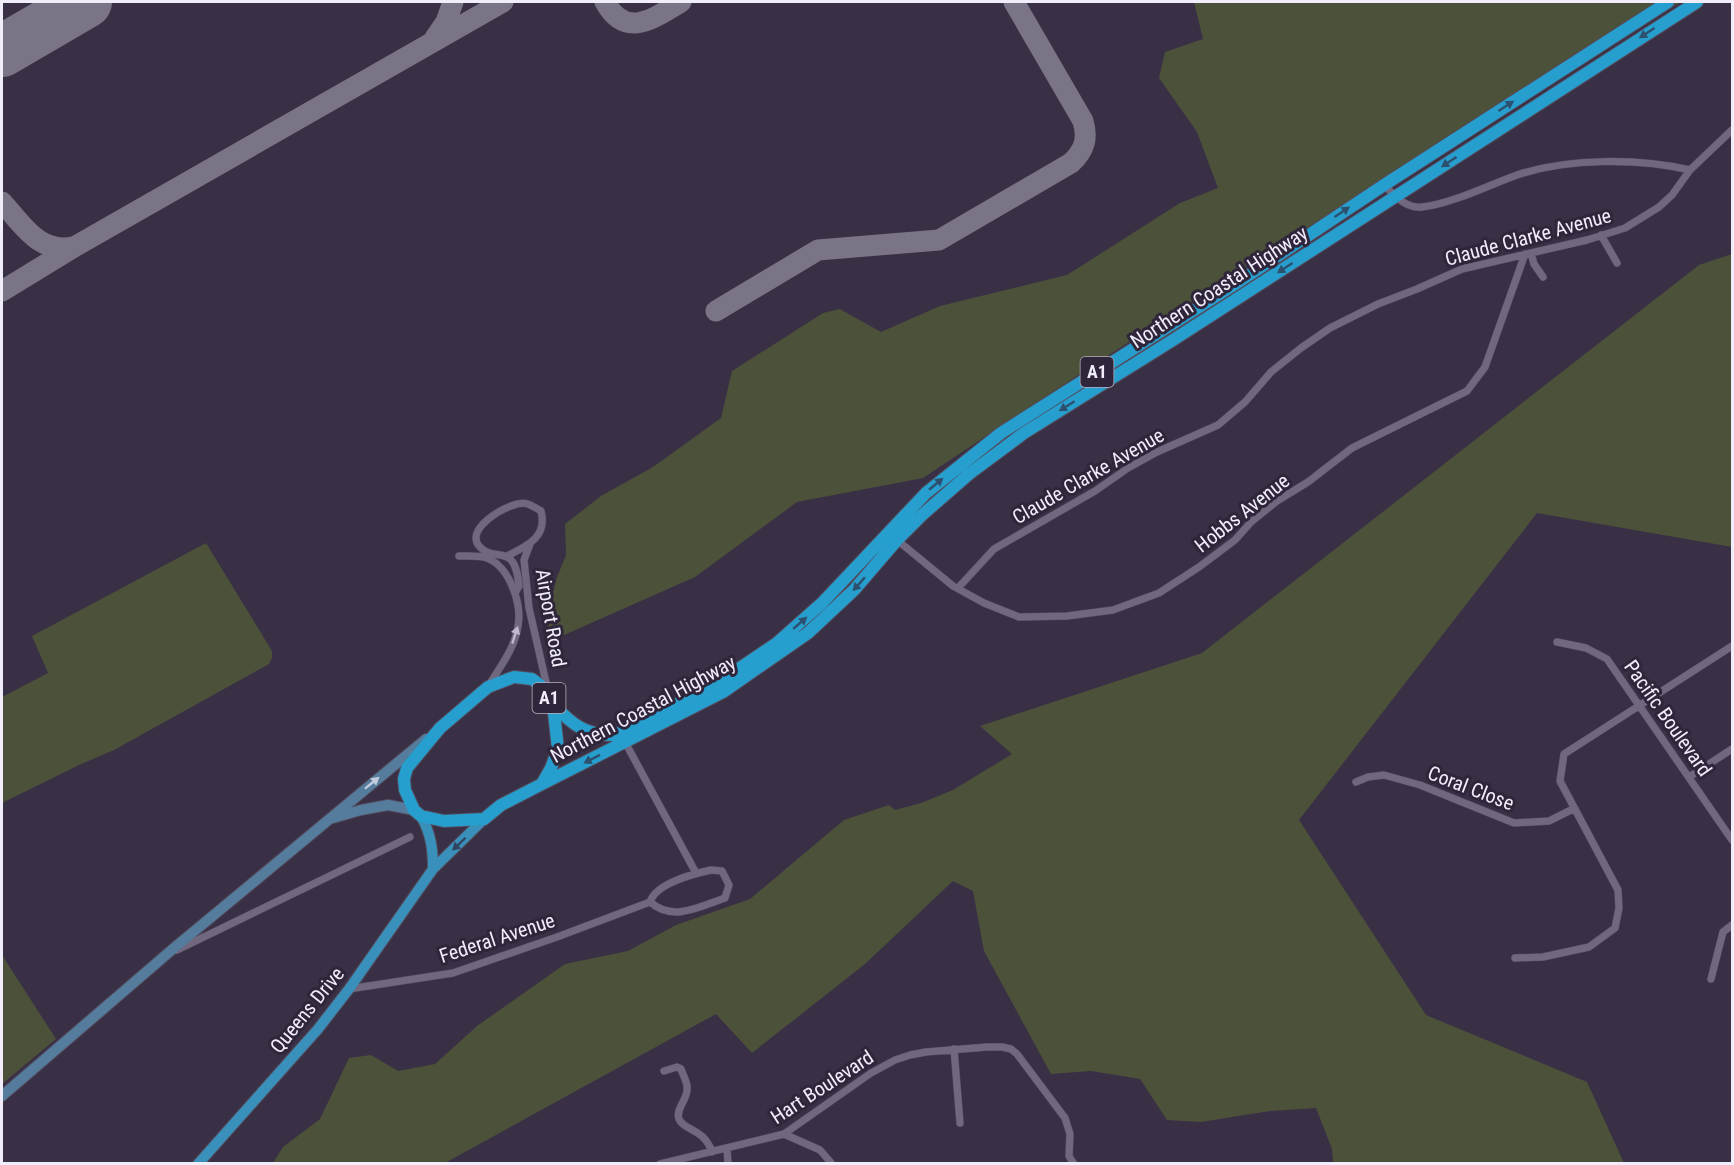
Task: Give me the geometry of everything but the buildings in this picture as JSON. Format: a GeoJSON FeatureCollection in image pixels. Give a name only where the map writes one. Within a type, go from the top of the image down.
{"type":"FeatureCollection","features":[{"type":"Feature","properties":{"kind":"highway","name":"Northern Coastal Highway"},"geometry":{"type":"LineString","coordinates":[[552,702],[572,723],[585,731],[600,736],[615,735],[695,695],[740,668],[777,643],[822,603],[926,493],[1001,433],[1238,282],[1384,184],[1668,2]]}},
{"type":"Feature","properties":{"kind":"highway","name":"Northern Coastal Highway"},"geometry":{"type":"LineString","coordinates":[[542,784],[723,692],[808,633],[854,590],[897,540],[969,474],[1024,433],[1173,340],[1696,2]]}},
{"type":"Feature","properties":{"kind":"highway","name":"A1"},"geometry":{"type":"LineString","coordinates":[[418,813],[405,790],[404,779],[407,768],[440,728],[488,687],[514,677],[532,679],[541,686],[552,702],[558,748],[542,784],[501,805],[484,819]]}},
{"type":"Feature","properties":{"kind":"highway"},"geometry":{"type":"LineString","coordinates":[[418,813],[444,821],[484,819]]}},
{"type":"Feature","properties":{"kind":"main road"},"geometry":{"type":"LineString","coordinates":[[2,1096],[327,820],[440,728]]}},
{"type":"Feature","properties":{"kind":"main road"},"geometry":{"type":"LineString","coordinates":[[327,820],[388,805],[418,813]]}},
{"type":"Feature","properties":{"kind":"main road","name":"A1"},"geometry":{"type":"LineString","coordinates":[[418,813],[433,844],[433,869]]}},
{"type":"Feature","properties":{"kind":"main road","name":"Queens Drive"},"geometry":{"type":"LineString","coordinates":[[198,1164],[318,1029],[349,989],[433,869],[484,819]]}},
{"type":"Feature","properties":{"kind":"street","name":"Claude Clarke Avenue"},"geometry":{"type":"LineString","coordinates":[[958,588],[994,549],[1095,491],[1128,468],[1157,452],[1218,425],[1245,402],[1271,372],[1330,328],[1378,304],[1462,269],[1625,228],[1659,207],[1672,195],[1690,170],[1732,130]]}},
{"type":"Feature","properties":{"kind":"street"},"geometry":{"type":"LineString","coordinates":[[1384,184],[1409,206],[1421,207],[1519,174],[1561,166],[1614,163],[1652,164],[1690,170]]}},
{"type":"Feature","properties":{"kind":"street"},"geometry":{"type":"LineString","coordinates":[[1601,235],[1617,263]]}},
{"type":"Feature","properties":{"kind":"street"},"geometry":{"type":"LineString","coordinates":[[1528,254],[1543,277]]}},
{"type":"Feature","properties":{"kind":"street","name":"Hobbs Avenue"},"geometry":{"type":"LineString","coordinates":[[897,540],[922,562],[958,588],[1019,617],[1067,616],[1113,610],[1159,593],[1235,540],[1251,522],[1277,501],[1308,482],[1352,448],[1467,392],[1485,367],[1528,254]]}},
{"type":"Feature","properties":{"kind":"street","name":"Airport Road"},"geometry":{"type":"LineString","coordinates":[[515,593],[519,586],[513,562],[507,556],[482,549],[477,540],[477,533],[480,526],[502,509],[529,503],[541,511],[543,518],[541,531],[530,544],[524,560],[529,608],[552,702]]}},
{"type":"Feature","properties":{"kind":"street","name":"Airport Road"},"geometry":{"type":"LineString","coordinates":[[507,556],[530,544]]}},
{"type":"Feature","properties":{"kind":"street","name":"Airport Road"},"geometry":{"type":"LineString","coordinates":[[459,556],[488,558],[506,575],[515,593],[519,626],[507,656],[488,687]]}},
{"type":"Feature","properties":{"kind":"street","name":"Pacific Boulevard"},"geometry":{"type":"LineString","coordinates":[[1557,642],[1586,648],[1607,659],[1732,840]]}},
{"type":"Feature","properties":{"kind":"street"},"geometry":{"type":"LineString","coordinates":[[1515,958],[1543,957],[1589,947],[1615,928],[1618,890],[1560,782],[1564,754],[1732,646]]}},
{"type":"Feature","properties":{"kind":"street"},"geometry":{"type":"LineString","coordinates":[[625,742],[696,873]]}},
{"type":"Feature","properties":{"kind":"street"},"geometry":{"type":"LineString","coordinates":[[1689,777],[1732,749]]}},
{"type":"Feature","properties":{"kind":"street","name":"Coral Close"},"geometry":{"type":"LineString","coordinates":[[1356,782],[1368,777],[1384,775],[1420,785],[1514,824],[1549,821],[1573,808]]}},
{"type":"Feature","properties":{"kind":"street"},"geometry":{"type":"LineString","coordinates":[[167,955],[410,837]]}},
{"type":"Feature","properties":{"kind":"street"},"geometry":{"type":"LineString","coordinates":[[711,870],[722,871],[729,885],[725,898],[678,913],[659,910],[650,902],[652,894],[664,886],[696,873],[711,870]]}},
{"type":"Feature","properties":{"kind":"street","name":"Federal Avenue"},"geometry":{"type":"LineString","coordinates":[[349,989],[453,973],[650,902]]}},
{"type":"Feature","properties":{"kind":"street"},"geometry":{"type":"LineString","coordinates":[[1711,979],[1723,932],[1732,925]]}},
{"type":"Feature","properties":{"kind":"street","name":"Hart Boulevard"},"geometry":{"type":"LineString","coordinates":[[660,1164],[784,1134],[883,1066],[910,1055],[954,1049],[1002,1047],[1011,1049],[1017,1054],[1065,1118],[1070,1134],[1069,1156],[1074,1164]]}},
{"type":"Feature","properties":{"kind":"street"},"geometry":{"type":"LineString","coordinates":[[954,1049],[960,1123]]}},
{"type":"Feature","properties":{"kind":"street"},"geometry":{"type":"LineString","coordinates":[[664,1071],[677,1067],[681,1069],[688,1088],[678,1113],[679,1119],[683,1124],[705,1137],[712,1152]]}},
{"type":"Feature","properties":{"kind":"street"},"geometry":{"type":"LineString","coordinates":[[784,1134],[820,1150],[832,1164]]}},
{"type":"Feature","properties":{"kind":"street"},"geometry":{"type":"LineString","coordinates":[[727,1148],[728,1164]]}},
{"type":"Feature","properties":{"kind":"green space"},"geometry":{"type":"Polygon","coordinates":[[[1194,2],[1682,2],[1562,65],[1101,360],[923,478],[797,502],[695,577],[546,643],[550,605],[557,577],[566,555],[565,524],[601,496],[653,467],[721,418],[732,371],[823,313],[840,309],[881,332],[940,306],[1067,275],[1180,203],[1218,188],[1197,132],[1159,78],[1165,52],[1203,39],[1194,2]]]}},
{"type":"Feature","properties":{"kind":"green space"},"geometry":{"type":"Polygon","coordinates":[[[1732,254],[1732,547],[1537,513],[1299,820],[1426,1015],[1587,1082],[1624,1163],[1333,1163],[1332,1149],[1316,1108],[1270,1111],[1201,1122],[1167,1120],[1140,1079],[1091,1071],[1051,1074],[984,951],[973,891],[953,881],[865,964],[752,1053],[716,1014],[445,1163],[273,1163],[283,1147],[320,1119],[349,1058],[371,1055],[398,1071],[435,1064],[477,1026],[565,964],[628,951],[676,925],[750,899],[844,820],[889,805],[895,810],[921,803],[953,790],[1012,754],[980,726],[1202,653],[1699,265],[1732,254]]]}},
{"type":"Feature","properties":{"kind":"green space"},"geometry":{"type":"Polygon","coordinates":[[[206,543],[272,651],[269,664],[114,750],[2,803],[2,697],[48,673],[32,636],[206,543]]]}},
{"type":"Feature","properties":{"kind":"green space"},"geometry":{"type":"Polygon","coordinates":[[[2,955],[56,1039],[2,1084],[2,955]]]}},
{"type":"Feature","properties":{"kind":"taxiway"},"geometry":{"type":"LineString","coordinates":[[435,38],[446,22],[453,2]]}},
{"type":"Feature","properties":{"kind":"taxiway"},"geometry":{"type":"LineString","coordinates":[[2,291],[74,247],[503,2]]}},
{"type":"Feature","properties":{"kind":"taxiway"},"geometry":{"type":"LineString","coordinates":[[605,2],[613,14],[631,23],[651,19],[681,2]]}},
{"type":"Feature","properties":{"kind":"taxiway"},"geometry":{"type":"LineString","coordinates":[[716,311],[818,250],[939,240],[1076,158],[1084,144],[1083,121],[1014,2]]}},
{"type":"Feature","properties":{"kind":"taxiway"},"geometry":{"type":"LineString","coordinates":[[2,202],[24,228],[41,242],[61,248],[73,247]]}},
{"type":"Feature","properties":{"kind":"runway"},"geometry":{"type":"LineString","coordinates":[[2,51],[86,2]]}}]}
